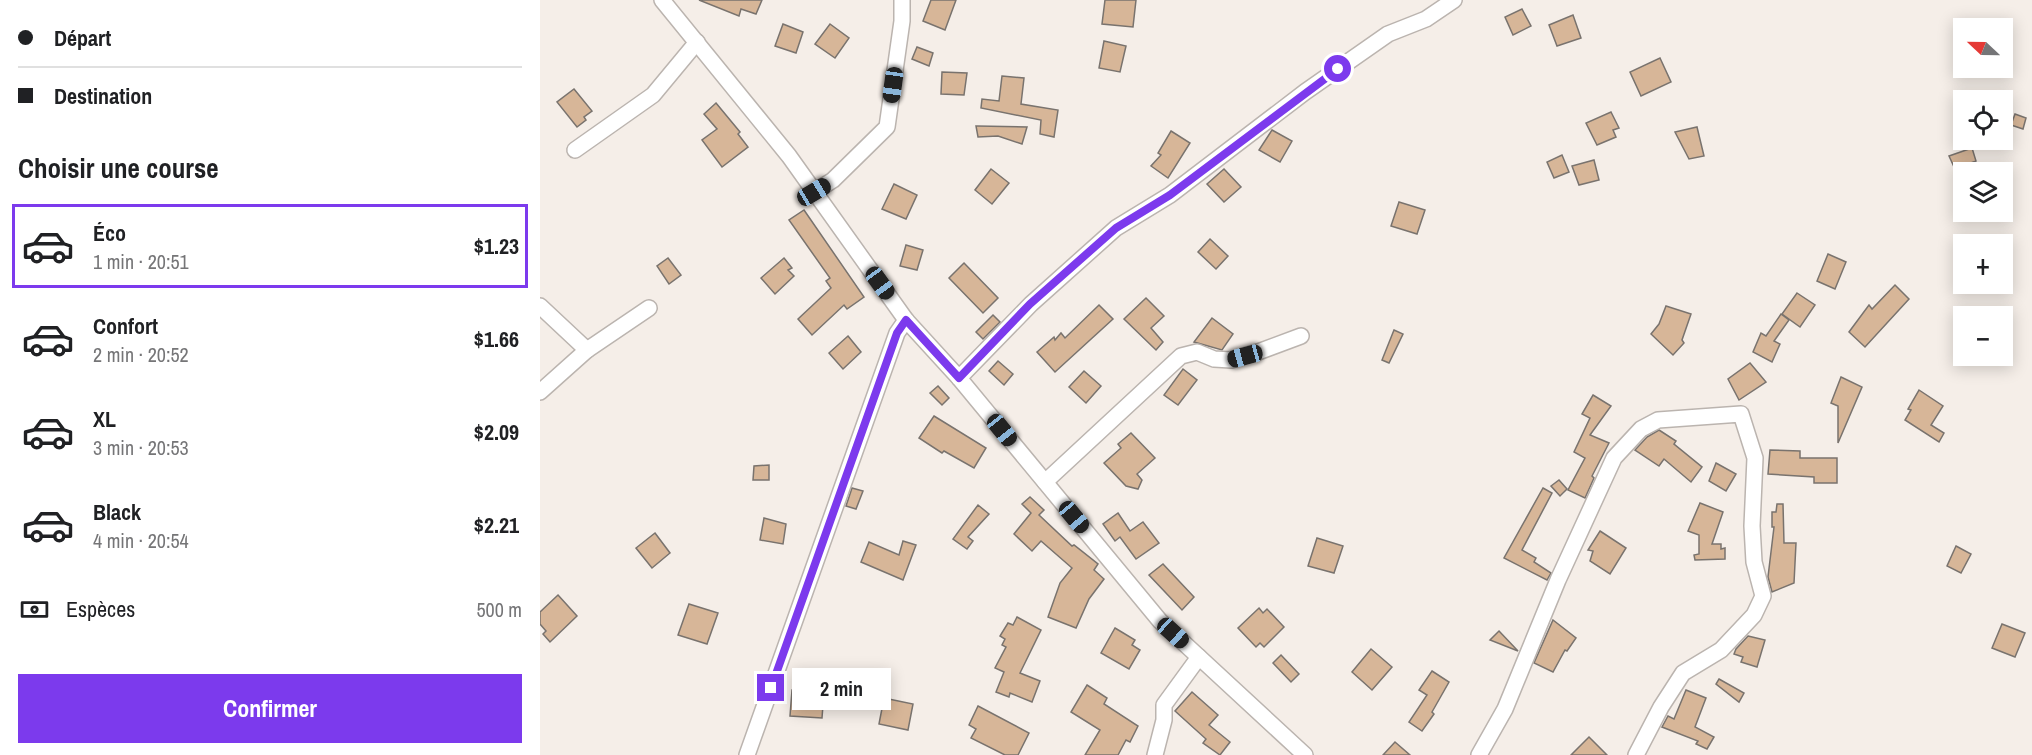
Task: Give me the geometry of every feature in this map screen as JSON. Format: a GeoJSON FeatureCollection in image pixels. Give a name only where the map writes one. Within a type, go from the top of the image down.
{"type":"FeatureCollection","features":[{"type":"Feature","properties":{"kind":"street"},"geometry":{"type":"LineString","coordinates":[[662,0],[789,156],[906,320],[959,378],[1160,621],[1305,755]]}},
{"type":"Feature","properties":{"kind":"street"},"geometry":{"type":"LineString","coordinates":[[814,192],[833,180],[888,127],[902,21],[902,0]]}},
{"type":"Feature","properties":{"kind":"street"},"geometry":{"type":"LineString","coordinates":[[959,378],[1030,304],[1116,228],[1170,195],[1305,92],[1388,34],[1426,19],[1454,0]]}},
{"type":"Feature","properties":{"kind":"street"},"geometry":{"type":"LineString","coordinates":[[575,150],[653,95],[697,42]]}},
{"type":"Feature","properties":{"kind":"street"},"geometry":{"type":"LineString","coordinates":[[540,306],[587,350]]}},
{"type":"Feature","properties":{"kind":"street"},"geometry":{"type":"LineString","coordinates":[[540,392],[587,350],[649,308]]}},
{"type":"Feature","properties":{"kind":"street"},"geometry":{"type":"LineString","coordinates":[[747,755],[897,333],[906,320]]}},
{"type":"Feature","properties":{"kind":"street"},"geometry":{"type":"LineString","coordinates":[[1045,482],[1180,356],[1197,352],[1215,359],[1231,360],[1301,336]]}},
{"type":"Feature","properties":{"kind":"street"},"geometry":{"type":"LineString","coordinates":[[1479,755],[1505,710],[1558,579],[1614,458],[1641,429],[1658,420],[1741,414],[1755,458],[1752,535],[1754,562],[1763,596],[1754,615],[1721,650],[1683,673],[1661,707],[1636,755]]}},
{"type":"Feature","properties":{"kind":"street"},"geometry":{"type":"LineString","coordinates":[[1155,755],[1164,720],[1164,705],[1199,657]]}},
{"type":"Feature","properties":{"kind":"building"},"geometry":{"type":"Polygon","coordinates":[[[699,0],[762,0],[756,14],[741,9],[739,16],[699,0]]]}},
{"type":"Feature","properties":{"kind":"building"},"geometry":{"type":"Polygon","coordinates":[[[931,0],[956,0],[945,30],[923,21],[931,0]]]}},
{"type":"Feature","properties":{"kind":"building"},"geometry":{"type":"Polygon","coordinates":[[[1105,0],[1136,0],[1133,27],[1102,24],[1105,0]]]}},
{"type":"Feature","properties":{"kind":"building"},"geometry":{"type":"Polygon","coordinates":[[[1522,9],[1531,26],[1513,35],[1505,17],[1522,9]]]}},
{"type":"Feature","properties":{"kind":"building"},"geometry":{"type":"Polygon","coordinates":[[[1573,15],[1581,38],[1557,46],[1549,25],[1573,15]]]}},
{"type":"Feature","properties":{"kind":"building"},"geometry":{"type":"Polygon","coordinates":[[[783,24],[803,32],[796,53],[775,46],[783,24]]]}},
{"type":"Feature","properties":{"kind":"building"},"geometry":{"type":"Polygon","coordinates":[[[830,24],[849,38],[835,58],[815,44],[830,24]]]}},
{"type":"Feature","properties":{"kind":"building"},"geometry":{"type":"Polygon","coordinates":[[[1104,41],[1126,46],[1120,72],[1099,68],[1104,41]]]}},
{"type":"Feature","properties":{"kind":"building"},"geometry":{"type":"Polygon","coordinates":[[[917,47],[933,53],[929,66],[912,59],[917,47]]]}},
{"type":"Feature","properties":{"kind":"building"},"geometry":{"type":"Polygon","coordinates":[[[1660,58],[1671,82],[1641,96],[1630,72],[1660,58]]]}},
{"type":"Feature","properties":{"kind":"building"},"geometry":{"type":"Polygon","coordinates":[[[942,72],[967,73],[964,95],[941,94],[942,72]]]}},
{"type":"Feature","properties":{"kind":"building"},"geometry":{"type":"Polygon","coordinates":[[[1002,76],[1024,78],[1021,104],[1058,110],[1054,137],[1040,134],[1041,120],[981,108],[982,99],[999,101],[1002,76]]]}},
{"type":"Feature","properties":{"kind":"building"},"geometry":{"type":"Polygon","coordinates":[[[574,89],[592,111],[577,127],[557,102],[574,89]]]}},
{"type":"Feature","properties":{"kind":"building"},"geometry":{"type":"Polygon","coordinates":[[[716,103],[740,132],[738,134],[748,147],[722,167],[702,140],[717,129],[704,114],[716,103]]]}},
{"type":"Feature","properties":{"kind":"building"},"geometry":{"type":"Polygon","coordinates":[[[1611,112],[1619,128],[1613,130],[1616,137],[1597,145],[1586,123],[1611,112]]]}},
{"type":"Feature","properties":{"kind":"building"},"geometry":{"type":"Polygon","coordinates":[[[2015,114],[2026,118],[2023,129],[2013,126],[2015,114]]]}},
{"type":"Feature","properties":{"kind":"building"},"geometry":{"type":"Polygon","coordinates":[[[976,126],[1027,127],[1022,144],[998,136],[978,137],[976,126]]]}},
{"type":"Feature","properties":{"kind":"building"},"geometry":{"type":"Polygon","coordinates":[[[1697,127],[1704,156],[1689,159],[1675,132],[1697,127]]]}},
{"type":"Feature","properties":{"kind":"building"},"geometry":{"type":"Polygon","coordinates":[[[1272,130],[1292,141],[1280,162],[1259,150],[1272,130]]]}},
{"type":"Feature","properties":{"kind":"building"},"geometry":{"type":"Polygon","coordinates":[[[1171,131],[1190,143],[1168,178],[1151,166],[1161,155],[1158,153],[1171,131]]]}},
{"type":"Feature","properties":{"kind":"building"},"geometry":{"type":"Polygon","coordinates":[[[1973,150],[1976,161],[1953,162],[1953,165],[1949,156],[1973,150]]]}},
{"type":"Feature","properties":{"kind":"building"},"geometry":{"type":"Polygon","coordinates":[[[1562,155],[1569,172],[1554,178],[1547,162],[1562,155]]]}},
{"type":"Feature","properties":{"kind":"building"},"geometry":{"type":"Polygon","coordinates":[[[1594,160],[1599,180],[1579,185],[1572,166],[1594,160]]]}},
{"type":"Feature","properties":{"kind":"building"},"geometry":{"type":"Polygon","coordinates":[[[991,169],[1009,183],[992,204],[975,190],[991,169]]]}},
{"type":"Feature","properties":{"kind":"building"},"geometry":{"type":"Polygon","coordinates":[[[1224,169],[1241,187],[1224,202],[1207,184],[1224,169]]]}},
{"type":"Feature","properties":{"kind":"building"},"geometry":{"type":"Polygon","coordinates":[[[894,184],[917,195],[906,219],[882,209],[894,184]]]}},
{"type":"Feature","properties":{"kind":"building"},"geometry":{"type":"Polygon","coordinates":[[[1399,202],[1425,210],[1417,234],[1391,226],[1399,202]]]}},
{"type":"Feature","properties":{"kind":"building"},"geometry":{"type":"Polygon","coordinates":[[[804,210],[864,297],[847,309],[844,305],[812,335],[798,319],[831,288],[826,281],[830,278],[789,220],[804,210]]]}},
{"type":"Feature","properties":{"kind":"building"},"geometry":{"type":"Polygon","coordinates":[[[1210,239],[1228,256],[1216,269],[1198,252],[1210,239]]]}},
{"type":"Feature","properties":{"kind":"building"},"geometry":{"type":"Polygon","coordinates":[[[906,245],[923,250],[917,270],[900,266],[906,245]]]}},
{"type":"Feature","properties":{"kind":"building"},"geometry":{"type":"Polygon","coordinates":[[[1828,254],[1846,262],[1835,289],[1817,281],[1828,254]]]}},
{"type":"Feature","properties":{"kind":"building"},"geometry":{"type":"Polygon","coordinates":[[[668,258],[681,275],[669,284],[657,266],[668,258]]]}},
{"type":"Feature","properties":{"kind":"building"},"geometry":{"type":"Polygon","coordinates":[[[784,258],[792,268],[788,270],[794,276],[775,294],[761,278],[784,258]]]}},
{"type":"Feature","properties":{"kind":"building"},"geometry":{"type":"Polygon","coordinates":[[[964,263],[998,298],[983,313],[949,278],[964,263]]]}},
{"type":"Feature","properties":{"kind":"building"},"geometry":{"type":"Polygon","coordinates":[[[1895,285],[1909,299],[1865,347],[1849,332],[1869,305],[1872,309],[1895,285]]]}},
{"type":"Feature","properties":{"kind":"building"},"geometry":{"type":"Polygon","coordinates":[[[1797,293],[1815,305],[1800,327],[1782,314],[1797,293]]]}},
{"type":"Feature","properties":{"kind":"building"},"geometry":{"type":"Polygon","coordinates":[[[1146,298],[1164,316],[1151,328],[1163,342],[1156,350],[1124,319],[1146,298]]]}},
{"type":"Feature","properties":{"kind":"building"},"geometry":{"type":"Polygon","coordinates":[[[1099,305],[1113,319],[1055,372],[1037,352],[1061,333],[1065,338],[1099,305]]]}},
{"type":"Feature","properties":{"kind":"building"},"geometry":{"type":"Polygon","coordinates":[[[1666,306],[1691,314],[1682,340],[1684,343],[1673,355],[1651,334],[1659,324],[1666,306]]]}},
{"type":"Feature","properties":{"kind":"building"},"geometry":{"type":"Polygon","coordinates":[[[1781,314],[1789,320],[1774,341],[1780,344],[1772,362],[1753,352],[1761,333],[1766,336],[1781,314]]]}},
{"type":"Feature","properties":{"kind":"building"},"geometry":{"type":"Polygon","coordinates":[[[993,315],[1000,322],[983,339],[976,332],[993,315]]]}},
{"type":"Feature","properties":{"kind":"building"},"geometry":{"type":"Polygon","coordinates":[[[1212,318],[1233,334],[1222,350],[1194,342],[1212,318]]]}},
{"type":"Feature","properties":{"kind":"building"},"geometry":{"type":"Polygon","coordinates":[[[1394,330],[1403,334],[1389,363],[1382,360],[1394,330]]]}},
{"type":"Feature","properties":{"kind":"building"},"geometry":{"type":"Polygon","coordinates":[[[848,336],[861,352],[843,369],[829,353],[848,336]]]}},
{"type":"Feature","properties":{"kind":"building"},"geometry":{"type":"Polygon","coordinates":[[[998,361],[1013,374],[1004,385],[989,371],[998,361]]]}},
{"type":"Feature","properties":{"kind":"building"},"geometry":{"type":"Polygon","coordinates":[[[1750,363],[1766,382],[1739,400],[1728,379],[1750,363]]]}},
{"type":"Feature","properties":{"kind":"building"},"geometry":{"type":"Polygon","coordinates":[[[1183,369],[1197,380],[1178,405],[1164,395],[1183,369]]]}},
{"type":"Feature","properties":{"kind":"building"},"geometry":{"type":"Polygon","coordinates":[[[1084,371],[1101,386],[1086,403],[1069,387],[1084,371]]]}},
{"type":"Feature","properties":{"kind":"building"},"geometry":{"type":"Polygon","coordinates":[[[1841,377],[1862,387],[1838,443],[1838,406],[1831,403],[1841,377]]]}},
{"type":"Feature","properties":{"kind":"building"},"geometry":{"type":"Polygon","coordinates":[[[938,386],[949,398],[942,405],[930,393],[938,386]]]}},
{"type":"Feature","properties":{"kind":"building"},"geometry":{"type":"Polygon","coordinates":[[[1919,390],[1943,406],[1931,425],[1944,433],[1939,442],[1905,420],[1911,410],[1908,409],[1919,390]]]}},
{"type":"Feature","properties":{"kind":"building"},"geometry":{"type":"Polygon","coordinates":[[[1593,395],[1611,406],[1590,435],[1609,443],[1592,476],[1594,478],[1585,498],[1568,490],[1585,458],[1574,452],[1590,418],[1582,414],[1593,395]]]}},
{"type":"Feature","properties":{"kind":"building"},"geometry":{"type":"Polygon","coordinates":[[[934,416],[986,448],[974,468],[944,451],[942,453],[919,438],[934,416]]]}},
{"type":"Feature","properties":{"kind":"building"},"geometry":{"type":"Polygon","coordinates":[[[1659,430],[1676,441],[1674,444],[1702,467],[1691,482],[1664,459],[1659,466],[1635,450],[1647,437],[1659,430]]]}},
{"type":"Feature","properties":{"kind":"building"},"geometry":{"type":"Polygon","coordinates":[[[1131,433],[1155,458],[1137,474],[1142,480],[1138,489],[1126,486],[1104,463],[1121,448],[1118,444],[1131,433]]]}},
{"type":"Feature","properties":{"kind":"building"},"geometry":{"type":"Polygon","coordinates":[[[1770,450],[1800,451],[1800,458],[1837,458],[1837,483],[1814,483],[1814,477],[1768,474],[1770,450]]]}},
{"type":"Feature","properties":{"kind":"building"},"geometry":{"type":"Polygon","coordinates":[[[1716,463],[1736,474],[1726,491],[1709,481],[1716,463]]]}},
{"type":"Feature","properties":{"kind":"building"},"geometry":{"type":"Polygon","coordinates":[[[769,465],[769,480],[753,480],[754,466],[769,465]]]}},
{"type":"Feature","properties":{"kind":"building"},"geometry":{"type":"Polygon","coordinates":[[[1559,480],[1567,489],[1560,496],[1551,486],[1559,480]]]}},
{"type":"Feature","properties":{"kind":"building"},"geometry":{"type":"Polygon","coordinates":[[[852,488],[863,491],[856,509],[846,506],[852,488]]]}},
{"type":"Feature","properties":{"kind":"building"},"geometry":{"type":"Polygon","coordinates":[[[1543,488],[1552,493],[1522,550],[1536,558],[1534,562],[1551,573],[1547,580],[1504,558],[1543,488]]]}},
{"type":"Feature","properties":{"kind":"building"},"geometry":{"type":"Polygon","coordinates":[[[1030,497],[1044,510],[1039,515],[1072,546],[1074,545],[1098,564],[1094,570],[1104,579],[1089,599],[1076,628],[1048,617],[1060,583],[1072,568],[1041,541],[1032,551],[1014,534],[1031,513],[1022,504],[1030,497]]]}},
{"type":"Feature","properties":{"kind":"building"},"geometry":{"type":"Polygon","coordinates":[[[1700,503],[1723,512],[1712,544],[1721,544],[1721,549],[1725,548],[1725,559],[1695,560],[1694,555],[1699,554],[1699,535],[1688,531],[1700,503]]]}},
{"type":"Feature","properties":{"kind":"building"},"geometry":{"type":"Polygon","coordinates":[[[1777,504],[1783,504],[1784,543],[1796,543],[1794,583],[1772,592],[1768,577],[1774,527],[1772,527],[1772,512],[1776,512],[1777,504]]]}},
{"type":"Feature","properties":{"kind":"building"},"geometry":{"type":"Polygon","coordinates":[[[978,505],[989,514],[968,537],[973,541],[967,549],[953,539],[978,505]]]}},
{"type":"Feature","properties":{"kind":"building"},"geometry":{"type":"Polygon","coordinates":[[[1118,513],[1130,531],[1143,522],[1159,543],[1136,559],[1120,537],[1115,541],[1103,524],[1118,513]]]}},
{"type":"Feature","properties":{"kind":"building"},"geometry":{"type":"Polygon","coordinates":[[[764,518],[786,524],[783,544],[760,540],[764,518]]]}},
{"type":"Feature","properties":{"kind":"building"},"geometry":{"type":"Polygon","coordinates":[[[1600,531],[1626,548],[1610,574],[1590,561],[1593,551],[1588,550],[1600,531]]]}},
{"type":"Feature","properties":{"kind":"building"},"geometry":{"type":"Polygon","coordinates":[[[655,533],[670,553],[652,568],[636,548],[655,533]]]}},
{"type":"Feature","properties":{"kind":"building"},"geometry":{"type":"Polygon","coordinates":[[[1317,538],[1343,546],[1334,573],[1308,566],[1317,538]]]}},
{"type":"Feature","properties":{"kind":"building"},"geometry":{"type":"Polygon","coordinates":[[[903,541],[916,545],[903,580],[861,562],[869,542],[899,555],[903,541]]]}},
{"type":"Feature","properties":{"kind":"building"},"geometry":{"type":"Polygon","coordinates":[[[1956,546],[1971,554],[1961,573],[1947,566],[1956,546]]]}},
{"type":"Feature","properties":{"kind":"building"},"geometry":{"type":"Polygon","coordinates":[[[1163,564],[1194,597],[1182,610],[1149,575],[1163,564]]]}},
{"type":"Feature","properties":{"kind":"building"},"geometry":{"type":"Polygon","coordinates":[[[558,595],[577,616],[550,642],[543,634],[546,631],[540,624],[540,612],[558,595]]]}},
{"type":"Feature","properties":{"kind":"building"},"geometry":{"type":"Polygon","coordinates":[[[689,604],[718,613],[707,644],[678,635],[689,604]]]}},
{"type":"Feature","properties":{"kind":"building"},"geometry":{"type":"Polygon","coordinates":[[[1259,608],[1263,613],[1267,609],[1284,627],[1264,647],[1260,643],[1256,647],[1238,628],[1259,608]]]}},
{"type":"Feature","properties":{"kind":"building"},"geometry":{"type":"Polygon","coordinates":[[[1017,617],[1041,630],[1020,673],[1040,681],[1032,702],[1010,693],[1009,697],[996,692],[1004,672],[995,668],[1006,647],[1002,645],[1005,639],[1000,636],[1008,623],[1013,625],[1017,617]]]}},
{"type":"Feature","properties":{"kind":"building"},"geometry":{"type":"Polygon","coordinates":[[[1553,620],[1576,638],[1567,651],[1565,650],[1553,672],[1534,663],[1553,620]]]}},
{"type":"Feature","properties":{"kind":"building"},"geometry":{"type":"Polygon","coordinates":[[[2002,624],[2025,633],[2015,657],[1992,648],[2002,624]]]}},
{"type":"Feature","properties":{"kind":"building"},"geometry":{"type":"Polygon","coordinates":[[[1115,628],[1135,640],[1132,645],[1140,650],[1129,669],[1101,653],[1115,628]]]}},
{"type":"Feature","properties":{"kind":"building"},"geometry":{"type":"Polygon","coordinates":[[[1499,631],[1518,651],[1490,640],[1499,631]]]}},
{"type":"Feature","properties":{"kind":"building"},"geometry":{"type":"Polygon","coordinates":[[[1748,636],[1765,640],[1757,667],[1741,662],[1743,657],[1734,654],[1748,636]]]}},
{"type":"Feature","properties":{"kind":"building"},"geometry":{"type":"Polygon","coordinates":[[[1371,649],[1392,667],[1372,690],[1352,672],[1371,649]]]}},
{"type":"Feature","properties":{"kind":"building"},"geometry":{"type":"Polygon","coordinates":[[[1281,655],[1299,674],[1291,682],[1273,663],[1281,655]]]}},
{"type":"Feature","properties":{"kind":"building"},"geometry":{"type":"Polygon","coordinates":[[[1432,671],[1449,682],[1432,712],[1434,714],[1422,731],[1409,722],[1427,695],[1419,690],[1432,671]]]}},
{"type":"Feature","properties":{"kind":"building"},"geometry":{"type":"Polygon","coordinates":[[[1719,679],[1744,693],[1739,702],[1716,684],[1719,679]]]}},
{"type":"Feature","properties":{"kind":"building"},"geometry":{"type":"Polygon","coordinates":[[[1087,685],[1107,698],[1104,704],[1138,726],[1130,742],[1126,740],[1118,755],[1085,755],[1100,730],[1071,712],[1087,685]]]}},
{"type":"Feature","properties":{"kind":"building"},"geometry":{"type":"Polygon","coordinates":[[[792,690],[824,692],[822,718],[790,716],[792,690]]]}},
{"type":"Feature","properties":{"kind":"building"},"geometry":{"type":"Polygon","coordinates":[[[1686,690],[1706,698],[1695,727],[1714,737],[1707,749],[1696,744],[1698,741],[1662,727],[1668,716],[1674,719],[1686,690]]]}},
{"type":"Feature","properties":{"kind":"building"},"geometry":{"type":"Polygon","coordinates":[[[1192,692],[1218,715],[1209,725],[1230,742],[1220,755],[1203,743],[1206,739],[1175,711],[1192,692]]]}},
{"type":"Feature","properties":{"kind":"building"},"geometry":{"type":"Polygon","coordinates":[[[884,698],[913,704],[908,730],[879,724],[884,698]]]}},
{"type":"Feature","properties":{"kind":"building"},"geometry":{"type":"Polygon","coordinates":[[[978,706],[1029,733],[1018,755],[1005,755],[971,738],[976,729],[969,725],[978,706]]]}},
{"type":"Feature","properties":{"kind":"building"},"geometry":{"type":"Polygon","coordinates":[[[1589,737],[1607,755],[1571,755],[1589,737]]]}},
{"type":"Feature","properties":{"kind":"building"},"geometry":{"type":"Polygon","coordinates":[[[1395,742],[1410,755],[1383,755],[1395,742]]]}},
{"type":"Feature","properties":{"kind":"route"},"geometry":{"type":"LineString","coordinates":[[771,688],[897,333],[906,320],[959,378],[1030,304],[1116,228],[1170,195],[1338,69]]}}]}
